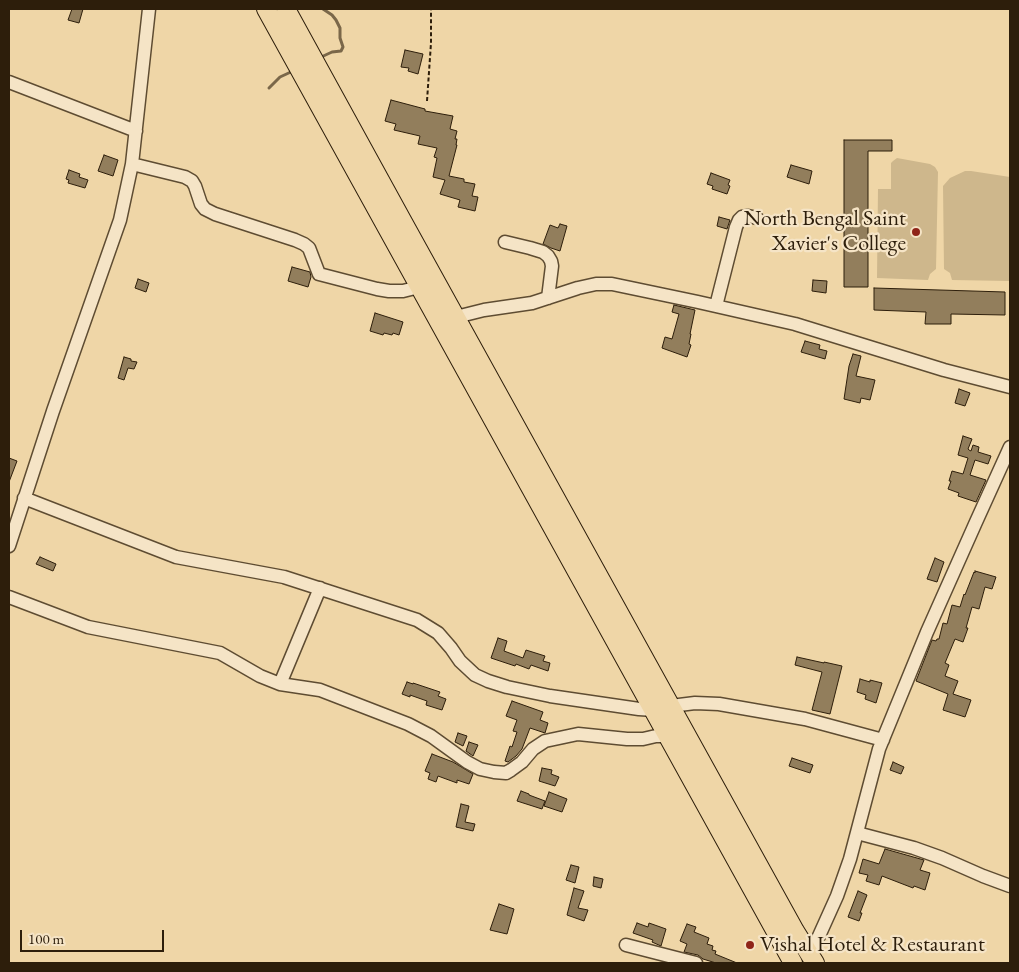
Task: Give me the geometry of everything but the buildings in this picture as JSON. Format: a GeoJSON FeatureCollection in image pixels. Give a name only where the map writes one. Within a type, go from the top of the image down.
{"type":"FeatureCollection","features":[{"type":"Feature","properties":{"kind":"highway"},"geometry":{"type":"LineString","coordinates":[[266,9],[793,963]]}},
{"type":"Feature","properties":{"kind":"highway"},"geometry":{"type":"LineString","coordinates":[[286,9],[812,960]]}},
{"type":"Feature","properties":{"kind":"street"},"geometry":{"type":"LineString","coordinates":[[9,546],[53,411],[120,220],[132,164],[149,9]]}},
{"type":"Feature","properties":{"kind":"street"},"geometry":{"type":"LineString","coordinates":[[9,82],[136,131]]}},
{"type":"Feature","properties":{"kind":"street"},"geometry":{"type":"LineString","coordinates":[[132,164],[185,177],[196,186],[201,204],[206,209],[215,214],[304,244],[308,248],[319,274],[389,291],[404,291],[418,287]]}},
{"type":"Feature","properties":{"kind":"street"},"geometry":{"type":"LineString","coordinates":[[716,306],[730,245],[739,220],[742,217],[748,216],[757,218]]}},
{"type":"Feature","properties":{"kind":"street"},"geometry":{"type":"LineString","coordinates":[[504,242],[543,252],[548,256],[552,266],[548,298]]}},
{"type":"Feature","properties":{"kind":"street"},"geometry":{"type":"LineString","coordinates":[[456,318],[484,310],[532,302],[596,284],[612,284],[795,324],[944,370],[1010,387]]}},
{"type":"Feature","properties":{"kind":"street"},"geometry":{"type":"LineString","coordinates":[[812,960],[850,859],[882,740],[1010,447]]}},
{"type":"Feature","properties":{"kind":"street"},"geometry":{"type":"LineString","coordinates":[[24,498],[176,557],[284,577],[417,620],[438,634],[460,661],[475,675],[488,681],[550,696],[654,710]]}},
{"type":"Feature","properties":{"kind":"street"},"geometry":{"type":"LineString","coordinates":[[280,684],[320,588]]}},
{"type":"Feature","properties":{"kind":"street"},"geometry":{"type":"LineString","coordinates":[[9,597],[88,627],[220,653],[260,676],[280,684],[320,690],[408,724],[431,736],[466,762],[480,769],[494,772],[506,773],[512,770],[533,749],[545,741],[578,734],[627,739],[667,736]]}},
{"type":"Feature","properties":{"kind":"street"},"geometry":{"type":"LineString","coordinates":[[671,706],[695,703],[719,704],[805,719],[882,740]]}},
{"type":"Feature","properties":{"kind":"street"},"geometry":{"type":"LineString","coordinates":[[857,833],[942,858],[1010,886]]}},
{"type":"Feature","properties":{"kind":"street"},"geometry":{"type":"LineString","coordinates":[[626,945],[696,963]]}},
{"type":"Feature","properties":{"kind":"path"},"geometry":{"type":"LineString","coordinates":[[427,101],[431,9]]}},
{"type":"Feature","properties":{"kind":"shaded area"},"geometry":{"type":"Polygon","coordinates":[[[897,158],[930,164],[938,172],[936,269],[930,274],[928,280],[877,278],[878,189],[891,189],[891,163],[897,158]]]}},
{"type":"Feature","properties":{"kind":"shaded area"},"geometry":{"type":"Polygon","coordinates":[[[965,171],[1010,177],[1010,281],[952,280],[950,273],[944,269],[943,186],[950,178],[965,171]]]}},
{"type":"Feature","properties":{"kind":"waterway"},"geometry":{"type":"LineString","coordinates":[[319,58],[332,52],[341,51],[343,47],[340,38],[340,28],[336,20],[323,9]]}},
{"type":"Feature","properties":{"kind":"waterway"},"geometry":{"type":"LineString","coordinates":[[269,88],[280,77],[293,71]]}},
{"type":"Feature","properties":{"kind":"place","name":"North Bengal Saint Xavier's College"},"geometry":{"type":"Point","coordinates":[916,232]}},
{"type":"Feature","properties":{"kind":"place","name":"Vishal Hotel & Restaurant"},"geometry":{"type":"Point","coordinates":[750,945]}}]}
